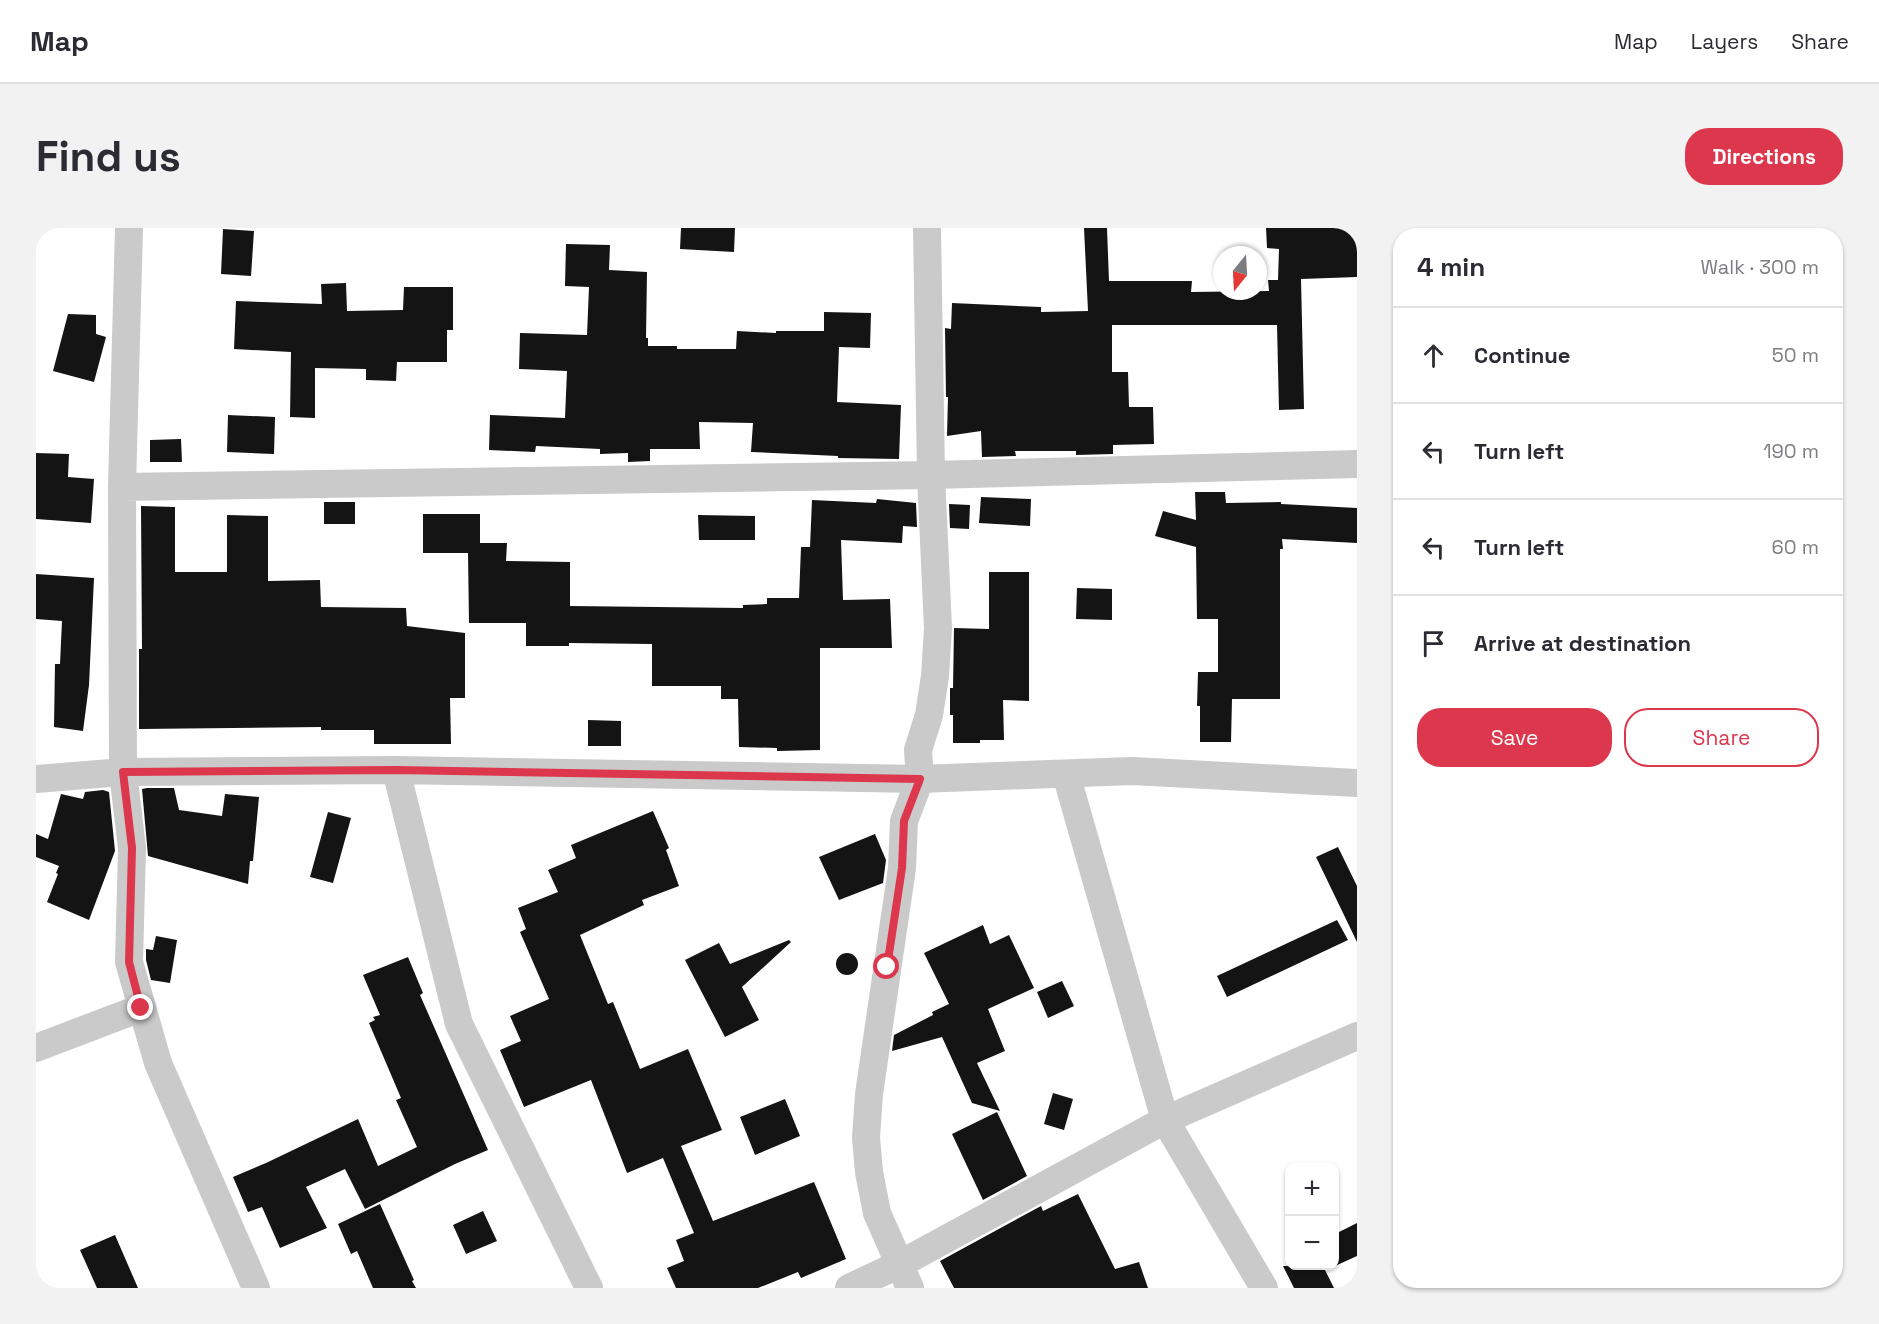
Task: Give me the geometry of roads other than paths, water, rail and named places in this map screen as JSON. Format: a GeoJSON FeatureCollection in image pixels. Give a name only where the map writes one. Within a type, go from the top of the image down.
{"type":"FeatureCollection","features":[{"type":"Feature","properties":{"kind":"street"},"geometry":{"type":"LineString","coordinates":[[129,228],[122,487],[123,772],[132,848],[129,962],[158,1063],[256,1288]]}},
{"type":"Feature","properties":{"kind":"street"},"geometry":{"type":"LineString","coordinates":[[905,1276],[877,1213],[869,1172],[866,1138],[869,1094],[902,868],[904,821],[920,779],[918,750],[935,676],[938,628],[931,475],[927,228]]}},
{"type":"Feature","properties":{"kind":"street"},"geometry":{"type":"LineString","coordinates":[[122,487],[931,475],[1357,464]]}},
{"type":"Feature","properties":{"kind":"street"},"geometry":{"type":"LineString","coordinates":[[396,770],[459,1024],[589,1288]]}},
{"type":"Feature","properties":{"kind":"street"},"geometry":{"type":"LineString","coordinates":[[36,779],[123,772],[396,770],[920,779],[1132,771],[1357,783]]}},
{"type":"Feature","properties":{"kind":"street"},"geometry":{"type":"LineString","coordinates":[[1066,774],[1165,1120],[1264,1288]]}},
{"type":"Feature","properties":{"kind":"street"},"geometry":{"type":"LineString","coordinates":[[36,1048],[141,1008]]}},
{"type":"Feature","properties":{"kind":"street"},"geometry":{"type":"LineString","coordinates":[[849,1288],[905,1276],[1165,1120],[1357,1036]]}}]}
